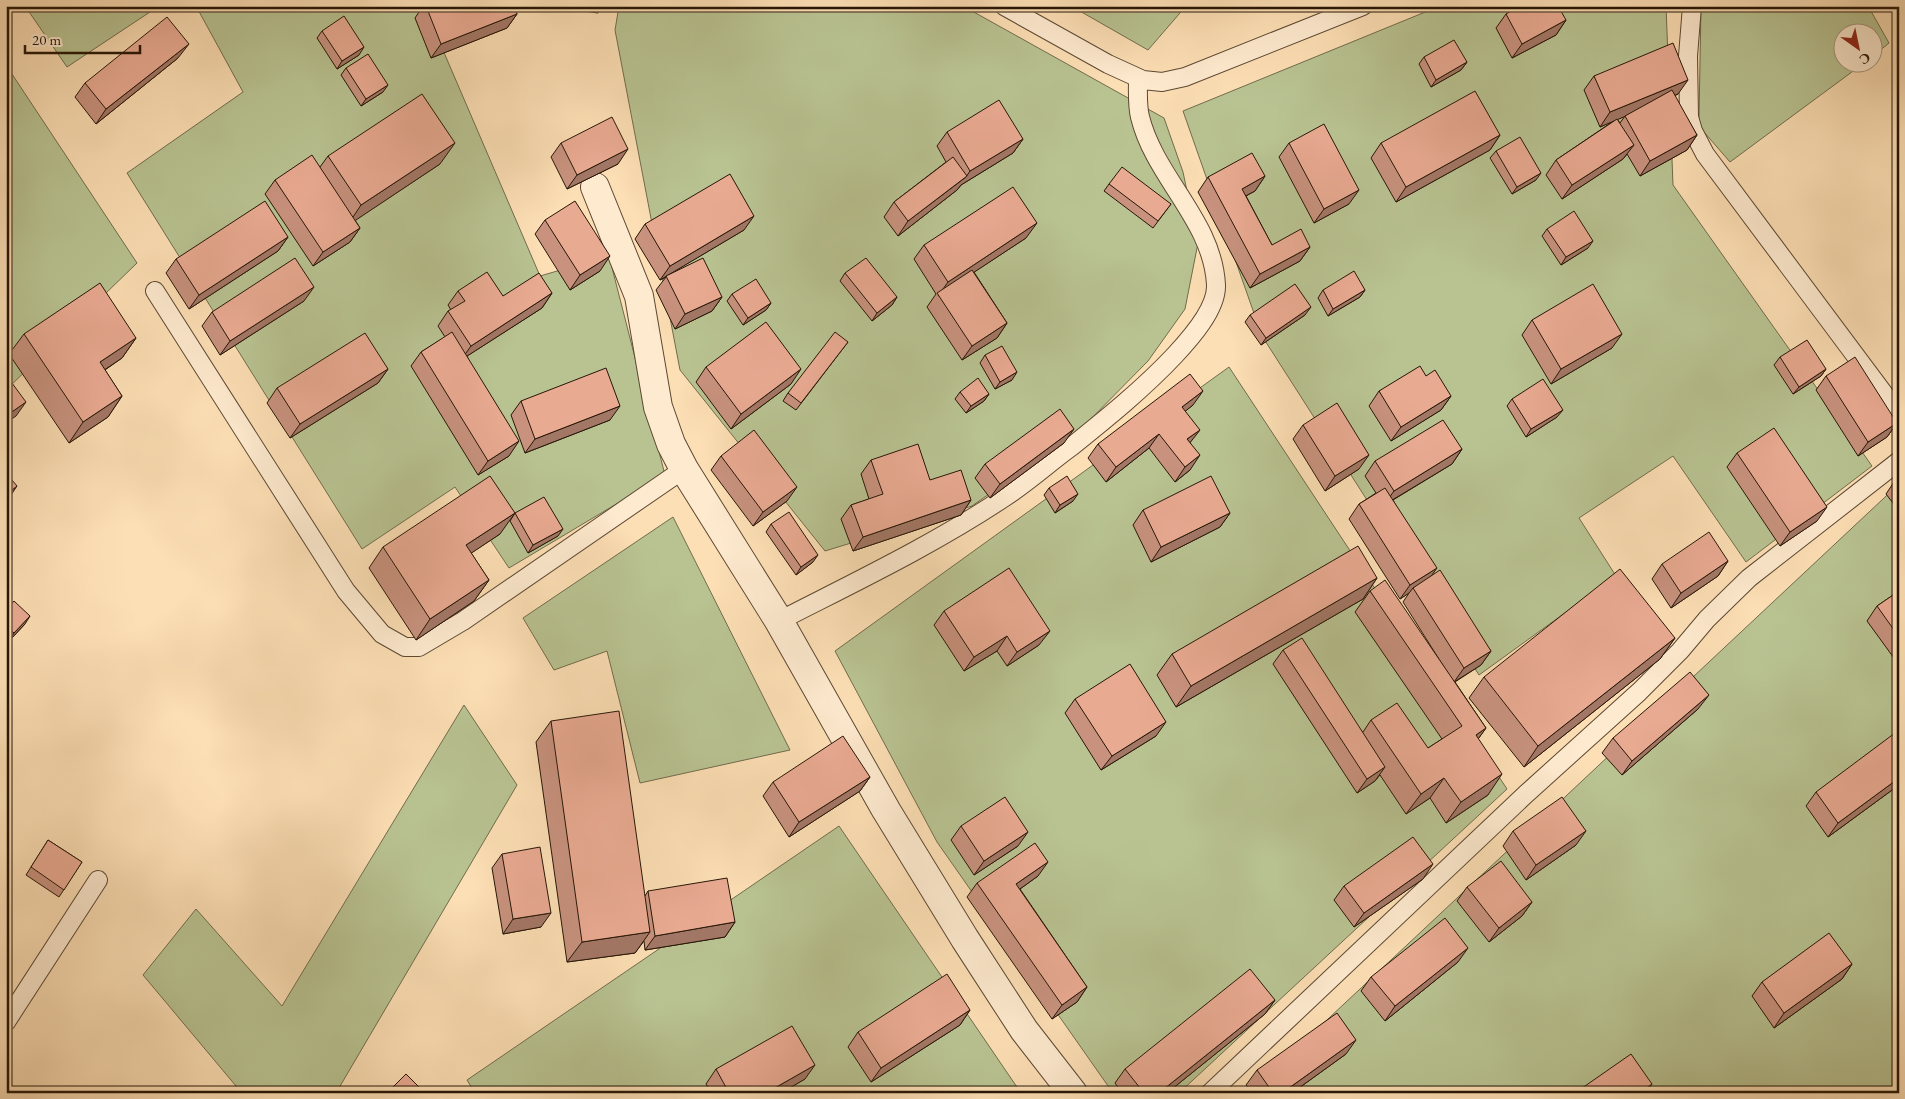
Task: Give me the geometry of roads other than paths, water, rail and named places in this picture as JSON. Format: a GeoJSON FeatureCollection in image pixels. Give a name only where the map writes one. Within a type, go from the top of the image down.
{"type":"FeatureCollection","features":[{"type":"Feature","properties":{"kind":"street"},"geometry":{"type":"LineString","coordinates":[[595,187],[639,296],[658,407],[671,444],[684,469],[779,621],[886,810],[965,939],[1024,1030],[1073,1093]]}},
{"type":"Feature","properties":{"kind":"lane"},"geometry":{"type":"LineString","coordinates":[[1004,6],[1108,64],[1138,78],[1162,82],[1185,77],[1363,6]]}},
{"type":"Feature","properties":{"kind":"lane"},"geometry":{"type":"LineString","coordinates":[[1692,6],[1688,56],[1690,117],[1693,131],[1705,154],[1899,414]]}},
{"type":"Feature","properties":{"kind":"lane"},"geometry":{"type":"LineString","coordinates":[[779,621],[891,564],[954,529],[1006,496],[1151,381],[1197,331],[1210,308],[1216,287],[1210,251],[1195,220],[1155,154],[1140,116],[1138,78]]}},
{"type":"Feature","properties":{"kind":"lane"},"geometry":{"type":"LineString","coordinates":[[155,291],[346,591],[382,634],[405,647],[419,646],[463,621],[684,469]]}},
{"type":"Feature","properties":{"kind":"lane"},"geometry":{"type":"LineString","coordinates":[[1210,1093],[1526,794],[1639,692],[1680,651],[1707,618],[1748,578],[1899,461]]}},
{"type":"Feature","properties":{"kind":"lane"},"geometry":{"type":"LineString","coordinates":[[6,1022],[98,880]]}}]}
